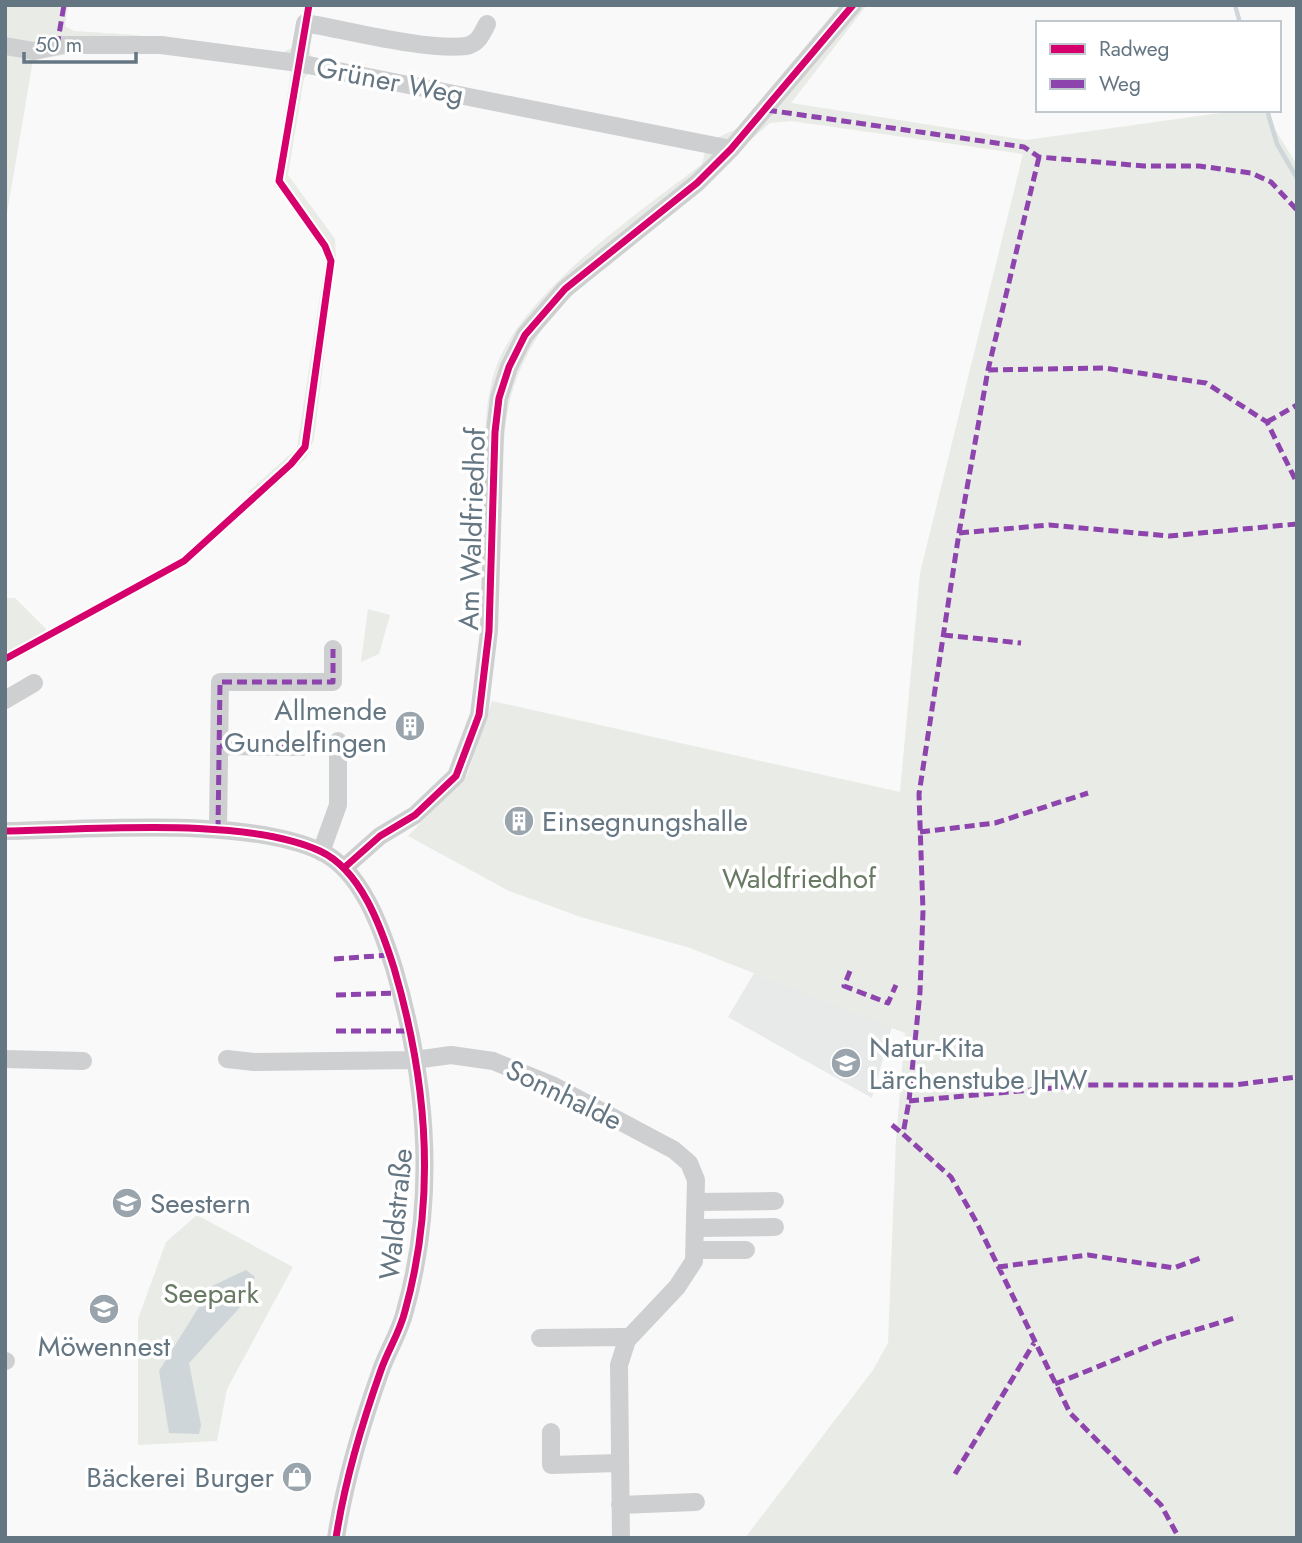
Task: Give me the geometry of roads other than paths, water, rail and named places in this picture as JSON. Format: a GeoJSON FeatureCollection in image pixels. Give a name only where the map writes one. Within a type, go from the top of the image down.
{"type":"FeatureCollection","features":[{"type":"Feature","properties":{"kind":"street","name":"Am Waldfriedhof"},"geometry":{"type":"LineString","coordinates":[[345,867],[380,836],[415,815],[456,776],[480,715],[494,441],[499,398],[509,367],[525,335],[565,289],[697,183],[731,149],[853,5]]}},
{"type":"Feature","properties":{"kind":"street"},"geometry":{"type":"LineString","coordinates":[[298,63],[306,23],[423,43],[468,46],[480,39],[487,24]]}},
{"type":"Feature","properties":{"kind":"street","name":"Grüner Weg"},"geometry":{"type":"LineString","coordinates":[[5,46],[34,51],[62,45],[161,45],[298,63],[731,149]]}},
{"type":"Feature","properties":{"kind":"street"},"geometry":{"type":"LineString","coordinates":[[218,830],[220,682],[333,682],[333,649]]}},
{"type":"Feature","properties":{"kind":"street"},"geometry":{"type":"LineString","coordinates":[[5,700],[34,683]]}},
{"type":"Feature","properties":{"kind":"street"},"geometry":{"type":"LineString","coordinates":[[321,852],[338,805],[338,741]]}},
{"type":"Feature","properties":{"kind":"street"},"geometry":{"type":"LineString","coordinates":[[220,746],[301,747]]}},
{"type":"Feature","properties":{"kind":"street","name":"Waldstraße"},"geometry":{"type":"LineString","coordinates":[[5,831],[218,830],[273,837],[321,852],[345,867],[385,942],[401,993],[425,1116],[425,1193],[420,1239],[405,1314],[356,1440],[343,1489],[336,1538]]}},
{"type":"Feature","properties":{"kind":"street","name":"Sonnhalde"},"geometry":{"type":"LineString","coordinates":[[227,1059],[254,1062],[415,1060],[451,1055],[493,1061],[552,1085],[674,1150],[689,1163],[695,1174],[697,1228],[694,1261],[677,1287],[627,1340]]}},
{"type":"Feature","properties":{"kind":"street"},"geometry":{"type":"LineString","coordinates":[[5,1059],[83,1061]]}},
{"type":"Feature","properties":{"kind":"street"},"geometry":{"type":"LineString","coordinates":[[697,1202],[775,1201]]}},
{"type":"Feature","properties":{"kind":"street"},"geometry":{"type":"LineString","coordinates":[[697,1228],[775,1227]]}},
{"type":"Feature","properties":{"kind":"street"},"geometry":{"type":"LineString","coordinates":[[696,1250],[746,1250]]}},
{"type":"Feature","properties":{"kind":"street"},"geometry":{"type":"LineString","coordinates":[[540,1338],[624,1337],[627,1340],[618,1378],[621,1538]]}},
{"type":"Feature","properties":{"kind":"street"},"geometry":{"type":"LineString","coordinates":[[551,1432],[551,1465],[619,1463]]}},
{"type":"Feature","properties":{"kind":"street"},"geometry":{"type":"LineString","coordinates":[[620,1505],[696,1502]]}},
{"type":"Feature","properties":{"kind":"waterway"},"geometry":{"type":"LineString","coordinates":[[1235,5],[1239,21]]}},
{"type":"Feature","properties":{"kind":"waterway"},"geometry":{"type":"LineString","coordinates":[[1268,112],[1277,144],[1297,178]]}},
{"type":"Feature","properties":{"kind":"place","name":"Allmende Gundelfingen"},"geometry":{"type":"Point","coordinates":[410,726]}},
{"type":"Feature","properties":{"kind":"place","name":"Einsegnungshalle"},"geometry":{"type":"Point","coordinates":[519,821]}},
{"type":"Feature","properties":{"kind":"place","name":"Natur-Kita Lärchenstube JHW"},"geometry":{"type":"Point","coordinates":[846,1063]}},
{"type":"Feature","properties":{"kind":"place","name":"Seestern"},"geometry":{"type":"Point","coordinates":[127,1203]}},
{"type":"Feature","properties":{"kind":"place","name":"Möwennest"},"geometry":{"type":"Point","coordinates":[104,1309]}},
{"type":"Feature","properties":{"kind":"place","name":"Bäckerei Burger"},"geometry":{"type":"Point","coordinates":[297,1477]}},
{"type":"Feature","properties":{"kind":"park label","name":"Waldfriedhof"},"geometry":{"type":"Point","coordinates":[799,878]}},
{"type":"Feature","properties":{"kind":"park label","name":"Seepark"},"geometry":{"type":"Point","coordinates":[211,1293]}}]}
